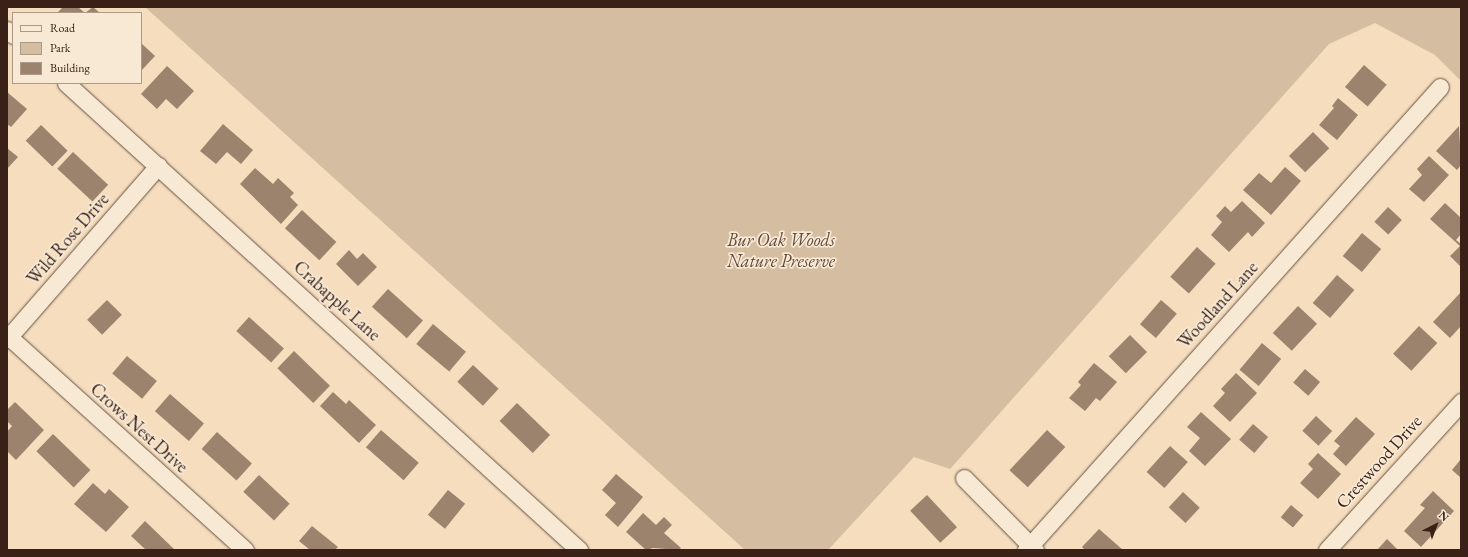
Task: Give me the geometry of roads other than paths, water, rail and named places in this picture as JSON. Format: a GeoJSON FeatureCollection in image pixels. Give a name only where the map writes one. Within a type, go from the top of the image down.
{"type":"FeatureCollection","features":[{"type":"Feature","properties":{"kind":"street","name":"Crabapple Lane"},"geometry":{"type":"LineString","coordinates":[[67,84],[580,550]]}},
{"type":"Feature","properties":{"kind":"street","name":"Woodland Lane"},"geometry":{"type":"LineString","coordinates":[[1030,548],[1440,87]]}},
{"type":"Feature","properties":{"kind":"street","name":"Wild Rose Drive"},"geometry":{"type":"LineString","coordinates":[[8,337],[158,166]]}},
{"type":"Feature","properties":{"kind":"street","name":"Crows Nest Drive"},"geometry":{"type":"LineString","coordinates":[[8,337],[245,550]]}},
{"type":"Feature","properties":{"kind":"street","name":"Crestwood Drive"},"geometry":{"type":"LineString","coordinates":[[1327,550],[1461,402]]}},
{"type":"Feature","properties":{"kind":"street"},"geometry":{"type":"LineString","coordinates":[[964,478],[1030,548]]}},
{"type":"Feature","properties":{"kind":"park label","name":"Bur Oak Woods Nature Preserve"},"geometry":{"type":"Point","coordinates":[781,251]}}]}
